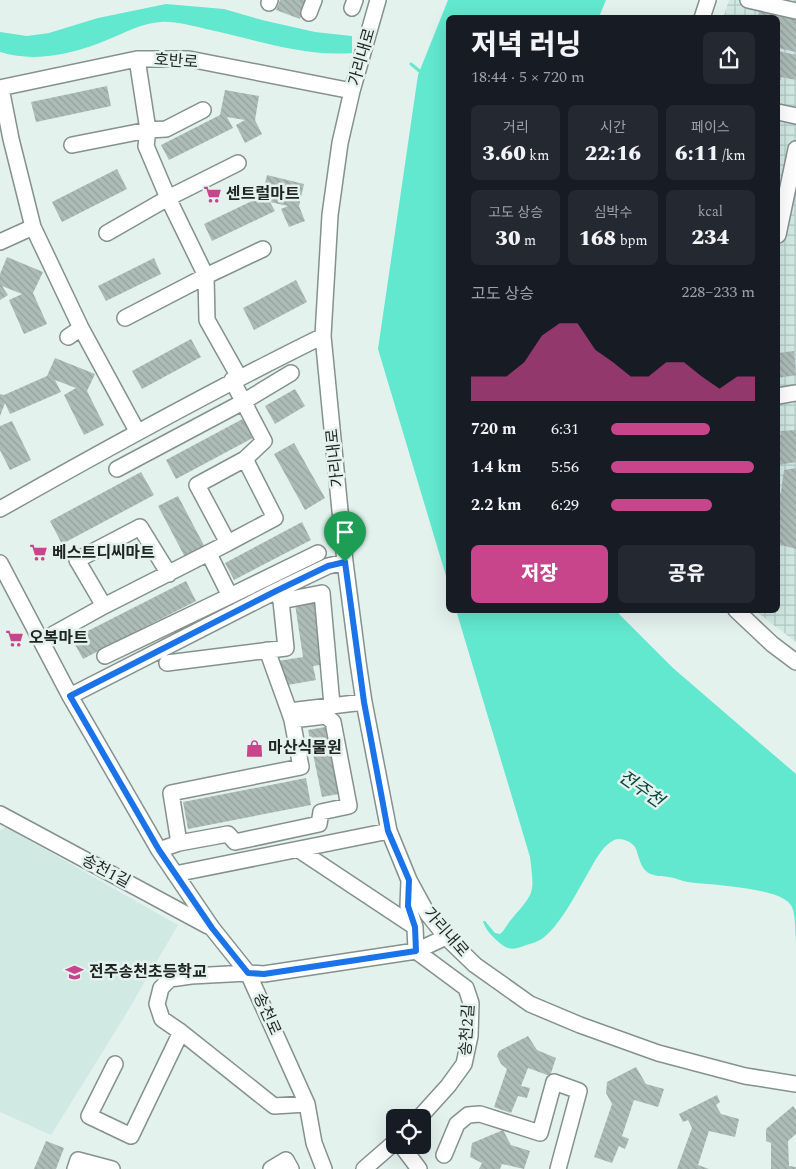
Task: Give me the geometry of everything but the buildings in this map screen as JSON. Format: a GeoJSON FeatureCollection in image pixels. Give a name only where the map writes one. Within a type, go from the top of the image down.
{"type":"FeatureCollection","features":[{"type":"Feature","properties":{"kind":"street","name":"가리내로"},"geometry":{"type":"LineString","coordinates":[[378,0],[352,91],[340,144],[330,215],[323,336],[345,562],[364,702],[388,831],[409,880],[427,913],[446,937],[476,965],[530,1004],[572,1022],[658,1053],[745,1076],[796,1084]]}},
{"type":"Feature","properties":{"kind":"street"},"geometry":{"type":"LineString","coordinates":[[703,15],[708,0]]}},
{"type":"Feature","properties":{"kind":"street"},"geometry":{"type":"LineString","coordinates":[[748,0],[796,11]]}},
{"type":"Feature","properties":{"kind":"street","name":"호반로"},"geometry":{"type":"LineString","coordinates":[[1,88],[137,59],[189,59],[352,91]]}},
{"type":"Feature","properties":{"kind":"street"},"geometry":{"type":"LineString","coordinates":[[137,59],[148,130],[146,146],[168,198],[206,276],[207,320],[236,379],[243,402],[264,440],[245,459],[197,485],[228,543]]}},
{"type":"Feature","properties":{"kind":"street"},"geometry":{"type":"LineString","coordinates":[[1,88],[5,141],[33,227],[81,328],[137,431]]}},
{"type":"Feature","properties":{"kind":"street"},"geometry":{"type":"LineString","coordinates":[[72,145],[148,130],[166,129],[203,110]]}},
{"type":"Feature","properties":{"kind":"street"},"geometry":{"type":"LineString","coordinates":[[780,112],[796,116]]}},
{"type":"Feature","properties":{"kind":"street"},"geometry":{"type":"LineString","coordinates":[[780,225],[796,149]]}},
{"type":"Feature","properties":{"kind":"street"},"geometry":{"type":"LineString","coordinates":[[107,233],[168,198],[238,163]]}},
{"type":"Feature","properties":{"kind":"street"},"geometry":{"type":"LineString","coordinates":[[0,242],[33,227]]}},
{"type":"Feature","properties":{"kind":"street"},"geometry":{"type":"LineString","coordinates":[[125,318],[263,249]]}},
{"type":"Feature","properties":{"kind":"street"},"geometry":{"type":"LineString","coordinates":[[68,337],[81,328]]}},
{"type":"Feature","properties":{"kind":"street"},"geometry":{"type":"LineString","coordinates":[[0,509],[137,431],[323,336]]}},
{"type":"Feature","properties":{"kind":"street"},"geometry":{"type":"LineString","coordinates":[[117,469],[243,402],[291,373]]}},
{"type":"Feature","properties":{"kind":"street"},"geometry":{"type":"LineString","coordinates":[[780,396],[796,393]]}},
{"type":"Feature","properties":{"kind":"street"},"geometry":{"type":"LineString","coordinates":[[41,641],[104,606],[209,554],[275,518],[245,459]]}},
{"type":"Feature","properties":{"kind":"street"},"geometry":{"type":"LineString","coordinates":[[104,606],[78,560],[140,527],[169,574]]}},
{"type":"Feature","properties":{"kind":"street"},"geometry":{"type":"LineString","coordinates":[[105,656],[318,553]]}},
{"type":"Feature","properties":{"kind":"street"},"geometry":{"type":"LineString","coordinates":[[209,554],[230,596]]}},
{"type":"Feature","properties":{"kind":"street"},"geometry":{"type":"LineString","coordinates":[[70,696],[278,596],[328,566],[345,562]]}},
{"type":"Feature","properties":{"kind":"street","name":"송천로"},"geometry":{"type":"LineString","coordinates":[[0,563],[70,696],[159,850],[212,928],[248,973],[307,1104],[314,1143],[324,1169]]}},
{"type":"Feature","properties":{"kind":"street"},"geometry":{"type":"LineString","coordinates":[[278,596],[322,593],[332,705]]}},
{"type":"Feature","properties":{"kind":"street"},"geometry":{"type":"LineString","coordinates":[[167,663],[286,648],[278,596]]}},
{"type":"Feature","properties":{"kind":"street"},"geometry":{"type":"LineString","coordinates":[[739,613],[772,644],[796,662]]}},
{"type":"Feature","properties":{"kind":"street"},"geometry":{"type":"LineString","coordinates":[[179,843],[171,793],[301,767],[290,716],[267,650]]}},
{"type":"Feature","properties":{"kind":"street"},"geometry":{"type":"LineString","coordinates":[[290,716],[332,705],[364,702]]}},
{"type":"Feature","properties":{"kind":"street"},"geometry":{"type":"LineString","coordinates":[[159,850],[179,843],[228,834],[235,842],[319,824],[321,812],[349,806],[334,722],[326,716],[290,716]]}},
{"type":"Feature","properties":{"kind":"street","name":"송천1길"},"geometry":{"type":"LineString","coordinates":[[0,814],[212,928]]}},
{"type":"Feature","properties":{"kind":"street"},"geometry":{"type":"LineString","coordinates":[[175,874],[388,831]]}},
{"type":"Feature","properties":{"kind":"street"},"geometry":{"type":"LineString","coordinates":[[299,850],[415,927]]}},
{"type":"Feature","properties":{"kind":"street"},"geometry":{"type":"LineString","coordinates":[[409,880],[408,906],[415,927],[416,951]]}},
{"type":"Feature","properties":{"kind":"street"},"geometry":{"type":"LineString","coordinates":[[307,1104],[274,1106],[162,1019],[157,1004],[161,988],[170,979],[191,976],[264,974],[416,951],[446,937]]}},
{"type":"Feature","properties":{"kind":"street","name":"송천2길"},"geometry":{"type":"LineString","coordinates":[[416,951],[466,988],[472,1002],[470,1036],[464,1064],[448,1086],[427,1109]]}},
{"type":"Feature","properties":{"kind":"street"},"geometry":{"type":"LineString","coordinates":[[115,1064],[89,1116],[131,1136],[181,1032]]}},
{"type":"Feature","properties":{"kind":"street"},"geometry":{"type":"LineString","coordinates":[[540,1133],[554,1082],[579,1091],[564,1141],[560,1168]]}},
{"type":"Feature","properties":{"kind":"street"},"geometry":{"type":"LineString","coordinates":[[444,1155],[457,1124],[468,1116],[480,1114],[564,1141]]}},
{"type":"Feature","properties":{"kind":"street"},"geometry":{"type":"LineString","coordinates":[[364,1169],[386,1150]]}},
{"type":"Feature","properties":{"kind":"street"},"geometry":{"type":"LineString","coordinates":[[408,1154],[419,1169]]}},
{"type":"Feature","properties":{"kind":"street"},"geometry":{"type":"LineString","coordinates":[[75,1169],[78,1160],[112,1169]]}},
{"type":"Feature","properties":{"kind":"street"},"geometry":{"type":"LineString","coordinates":[[271,1169],[286,1160],[291,1169]]}},
{"type":"Feature","properties":{"kind":"shaded area"},"geometry":{"type":"Polygon","coordinates":[[[729,0],[796,0],[796,642],[758,613],[780,613],[780,15],[724,15],[729,0]]]}},
{"type":"Feature","properties":{"kind":"shaded area","name":"전주송천초등학교"},"geometry":{"type":"Polygon","coordinates":[[[6,827],[178,925],[123,1019],[51,1135],[0,1112],[0,830],[6,827]]]}},
{"type":"Feature","properties":{"kind":"water"},"geometry":{"type":"Polygon","coordinates":[[[448,0],[606,0],[600,15],[446,15],[446,576],[378,349],[418,75],[448,0]]]}},
{"type":"Feature","properties":{"kind":"water"},"geometry":{"type":"Polygon","coordinates":[[[166,4],[224,9],[315,32],[352,36],[352,53],[334,54],[297,50],[189,25],[166,22],[140,26],[94,45],[68,53],[27,57],[0,52],[0,32],[27,36],[49,33],[98,18],[166,4]]]}},
{"type":"Feature","properties":{"kind":"water","name":"전주천"},"geometry":{"type":"Polygon","coordinates":[[[457,613],[619,613],[673,668],[796,774],[796,941],[792,907],[783,898],[758,890],[688,882],[672,877],[658,876],[646,871],[636,849],[630,842],[620,839],[610,842],[601,852],[555,926],[540,940],[513,949],[504,946],[493,936],[483,921],[495,933],[500,934],[524,904],[531,893],[532,887],[530,857],[457,613]]]}},
{"type":"Feature","properties":{"kind":"waterway"},"geometry":{"type":"LineString","coordinates":[[411,64],[422,73]]}},
{"type":"Feature","properties":{"kind":"place","name":"센트럴마트"},"geometry":{"type":"Point","coordinates":[212,194]}},
{"type":"Feature","properties":{"kind":"place","name":"베스트디씨마트"},"geometry":{"type":"Point","coordinates":[38,553]}},
{"type":"Feature","properties":{"kind":"place","name":"오복마트"},"geometry":{"type":"Point","coordinates":[15,638]}},
{"type":"Feature","properties":{"kind":"place","name":"마산식물원"},"geometry":{"type":"Point","coordinates":[254,748]}},
{"type":"Feature","properties":{"kind":"place","name":"전주송천초등학교"},"geometry":{"type":"Point","coordinates":[75,972]}},
{"type":"Feature","properties":{"kind":"route"},"geometry":{"type":"LineString","coordinates":[[345,562],[364,702],[388,831],[409,880],[408,906],[415,927],[416,951],[264,974],[248,973],[212,928],[159,850],[70,696],[276,591],[328,566],[345,562]]}}]}
